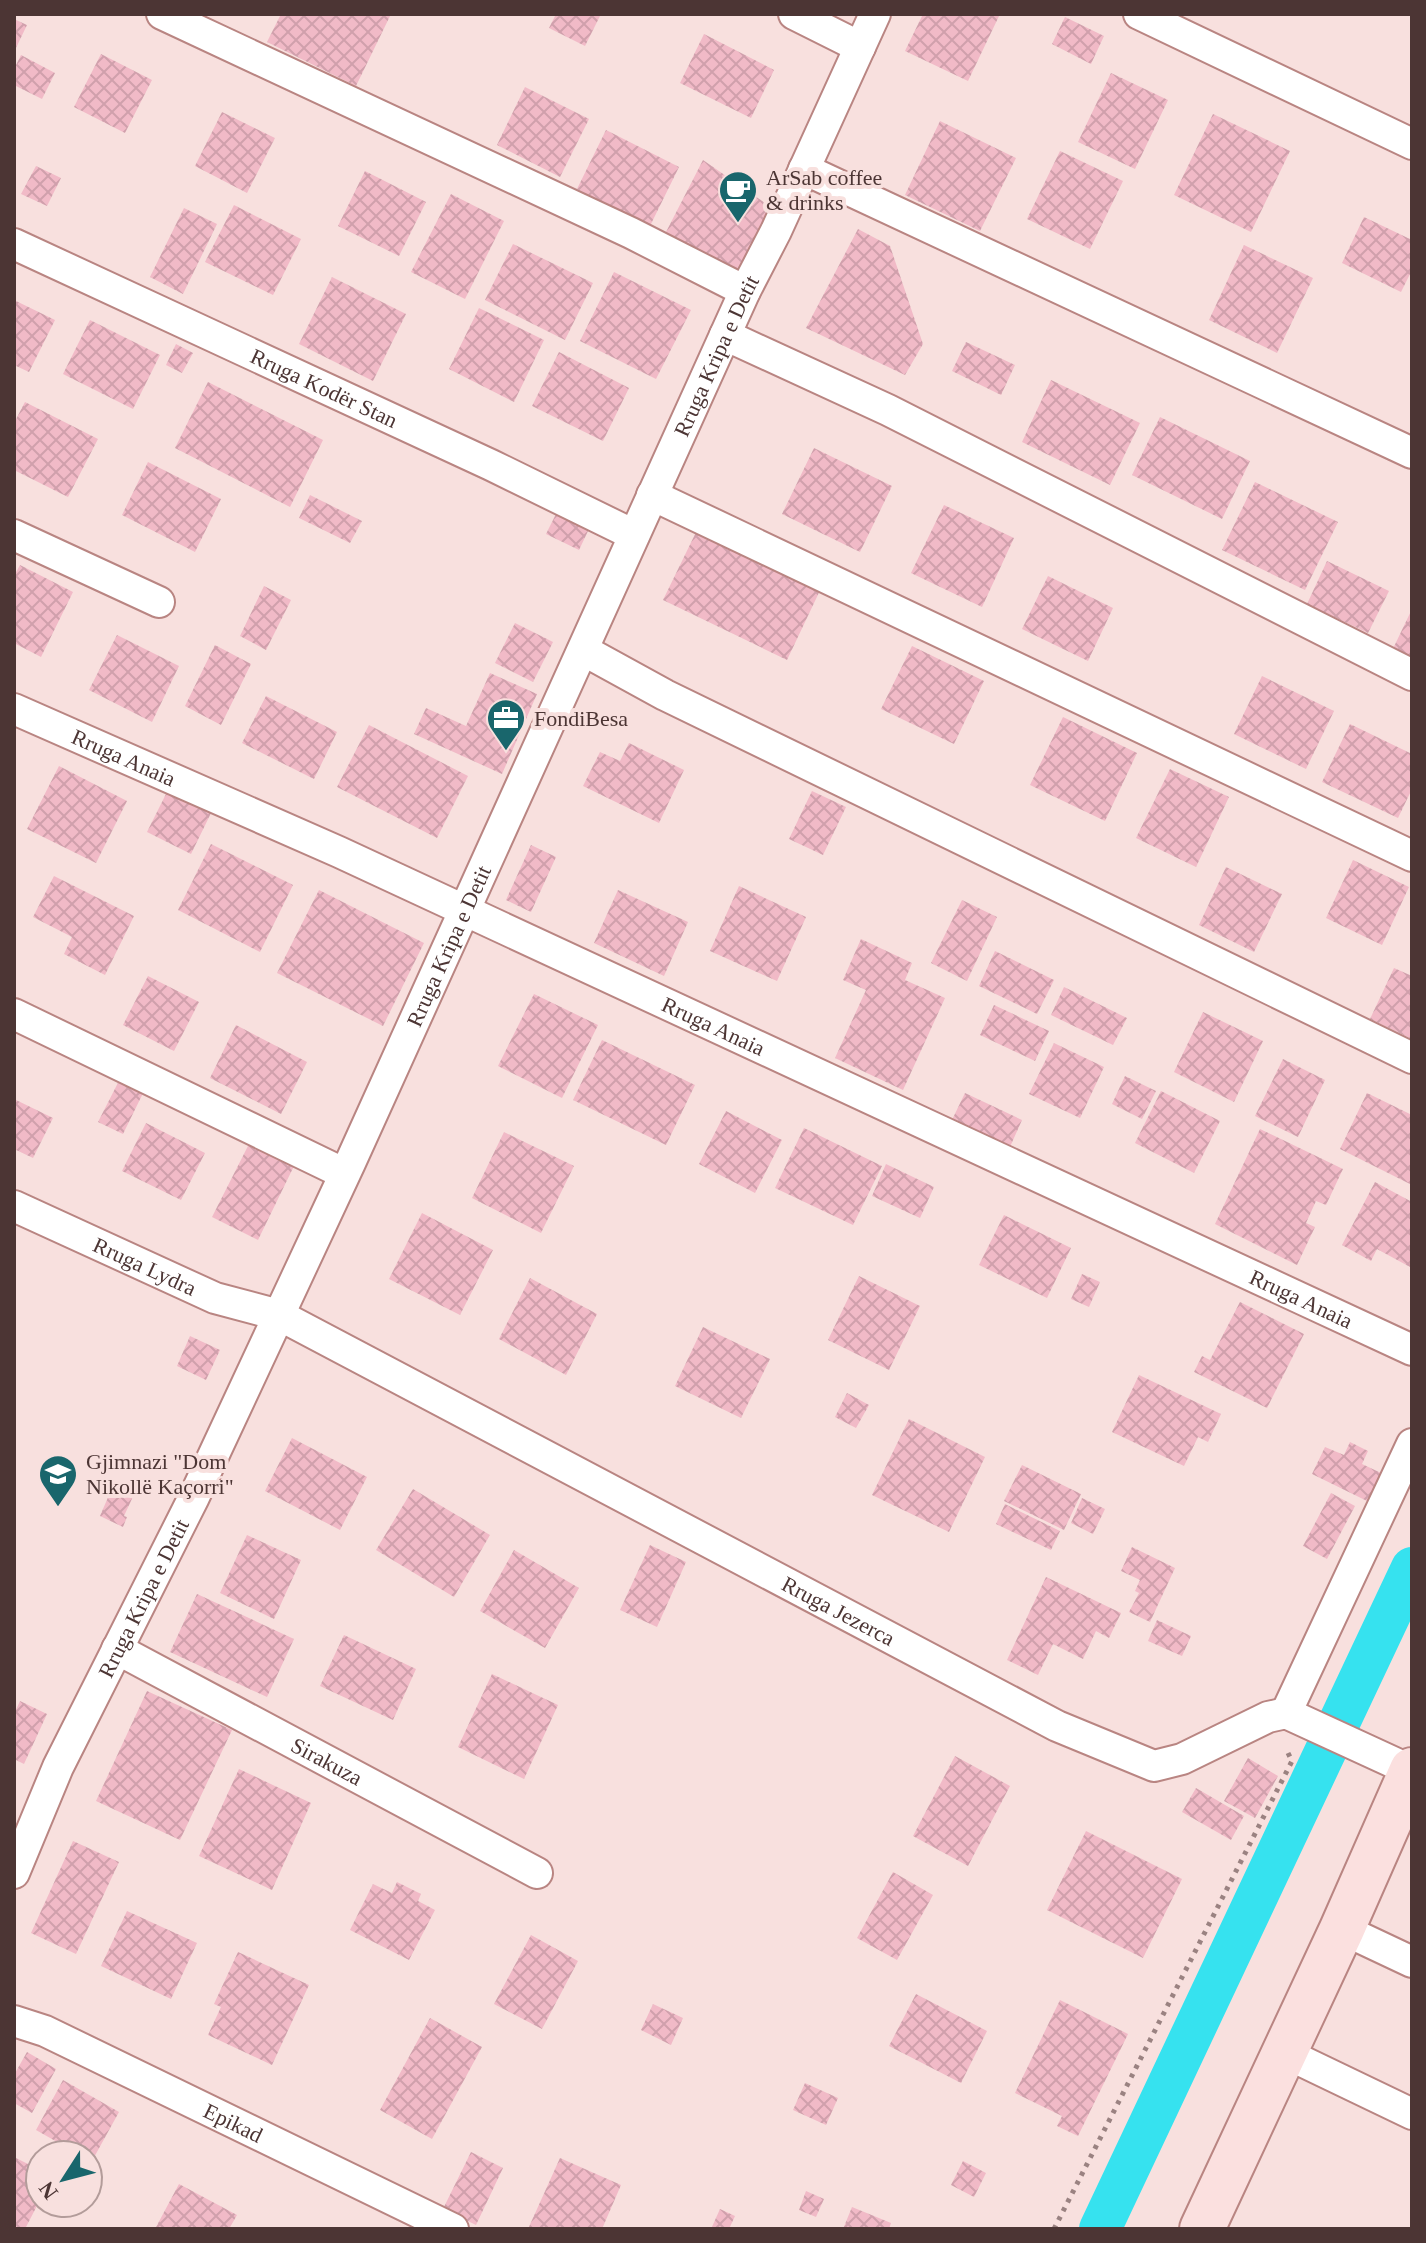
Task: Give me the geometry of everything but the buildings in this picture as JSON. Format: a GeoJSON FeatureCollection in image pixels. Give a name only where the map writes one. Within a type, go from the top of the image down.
{"type":"FeatureCollection","features":[{"type":"Feature","properties":{"kind":"street"},"geometry":{"type":"LineString","coordinates":[[162,14],[617,226],[745,291]]}},
{"type":"Feature","properties":{"kind":"street"},"geometry":{"type":"LineString","coordinates":[[794,14],[860,47]]}},
{"type":"Feature","properties":{"kind":"street","name":"Rruga Kripa e Detit"},"geometry":{"type":"LineString","coordinates":[[14,1873],[58,1767],[194,1497],[350,1163],[745,291],[875,14]]}},
{"type":"Feature","properties":{"kind":"street"},"geometry":{"type":"LineString","coordinates":[[1139,14],[1412,144]]}},
{"type":"Feature","properties":{"kind":"street"},"geometry":{"type":"LineString","coordinates":[[804,169],[1412,453]]}},
{"type":"Feature","properties":{"kind":"street","name":"Rruga Kodër Stan"},"geometry":{"type":"LineString","coordinates":[[14,244],[491,465],[634,535]]}},
{"type":"Feature","properties":{"kind":"street"},"geometry":{"type":"LineString","coordinates":[[725,335],[903,417],[1412,675]]}},
{"type":"Feature","properties":{"kind":"street"},"geometry":{"type":"LineString","coordinates":[[652,495],[1412,856]]}},
{"type":"Feature","properties":{"kind":"street"},"geometry":{"type":"LineString","coordinates":[[14,535],[159,602]]}},
{"type":"Feature","properties":{"kind":"street"},"geometry":{"type":"LineString","coordinates":[[583,650],[665,695],[1412,1058]]}},
{"type":"Feature","properties":{"kind":"street","name":"Rruga Anaia"},"geometry":{"type":"LineString","coordinates":[[14,709],[339,852],[1412,1350]]}},
{"type":"Feature","properties":{"kind":"street"},"geometry":{"type":"LineString","coordinates":[[14,1014],[343,1173]]}},
{"type":"Feature","properties":{"kind":"street","name":"Rruga Lydra"},"geometry":{"type":"LineString","coordinates":[[14,1206],[215,1298],[279,1315]]}},
{"type":"Feature","properties":{"kind":"street","name":"Rruga Jezerca"},"geometry":{"type":"LineString","coordinates":[[279,1315],[1057,1726],[1154,1766],[1182,1759],[1286,1717]]}},
{"type":"Feature","properties":{"kind":"street"},"geometry":{"type":"LineString","coordinates":[[1202,2229],[1412,1771],[1359,1745],[1286,1717],[1412,1444]]}},
{"type":"Feature","properties":{"kind":"street","name":"Sirakuza"},"geometry":{"type":"LineString","coordinates":[[117,1649],[537,1873]]}},
{"type":"Feature","properties":{"kind":"street"},"geometry":{"type":"LineString","coordinates":[[1342,1929],[1412,1962]]}},
{"type":"Feature","properties":{"kind":"street","name":"Epikad"},"geometry":{"type":"LineString","coordinates":[[14,2021],[45,2031],[453,2229]]}},
{"type":"Feature","properties":{"kind":"street"},"geometry":{"type":"LineString","coordinates":[[1285,2053],[1412,2114]]}},
{"type":"Feature","properties":{"kind":"path"},"geometry":{"type":"LineString","coordinates":[[1054,2229],[1292,1761],[1286,1717]]}},
{"type":"Feature","properties":{"kind":"waterway"},"geometry":{"type":"LineString","coordinates":[[1100,2229],[1412,1568]]}},
{"type":"Feature","properties":{"kind":"place","name":"ArSab coffee & drinks"},"geometry":{"type":"Point","coordinates":[738,224]}},
{"type":"Feature","properties":{"kind":"place","name":"FondiBesa"},"geometry":{"type":"Point","coordinates":[506,752]}},
{"type":"Feature","properties":{"kind":"place","name":"Gjimnazi \"Dom Nikollë Kaçorri\""},"geometry":{"type":"Point","coordinates":[58,1508]}}]}
